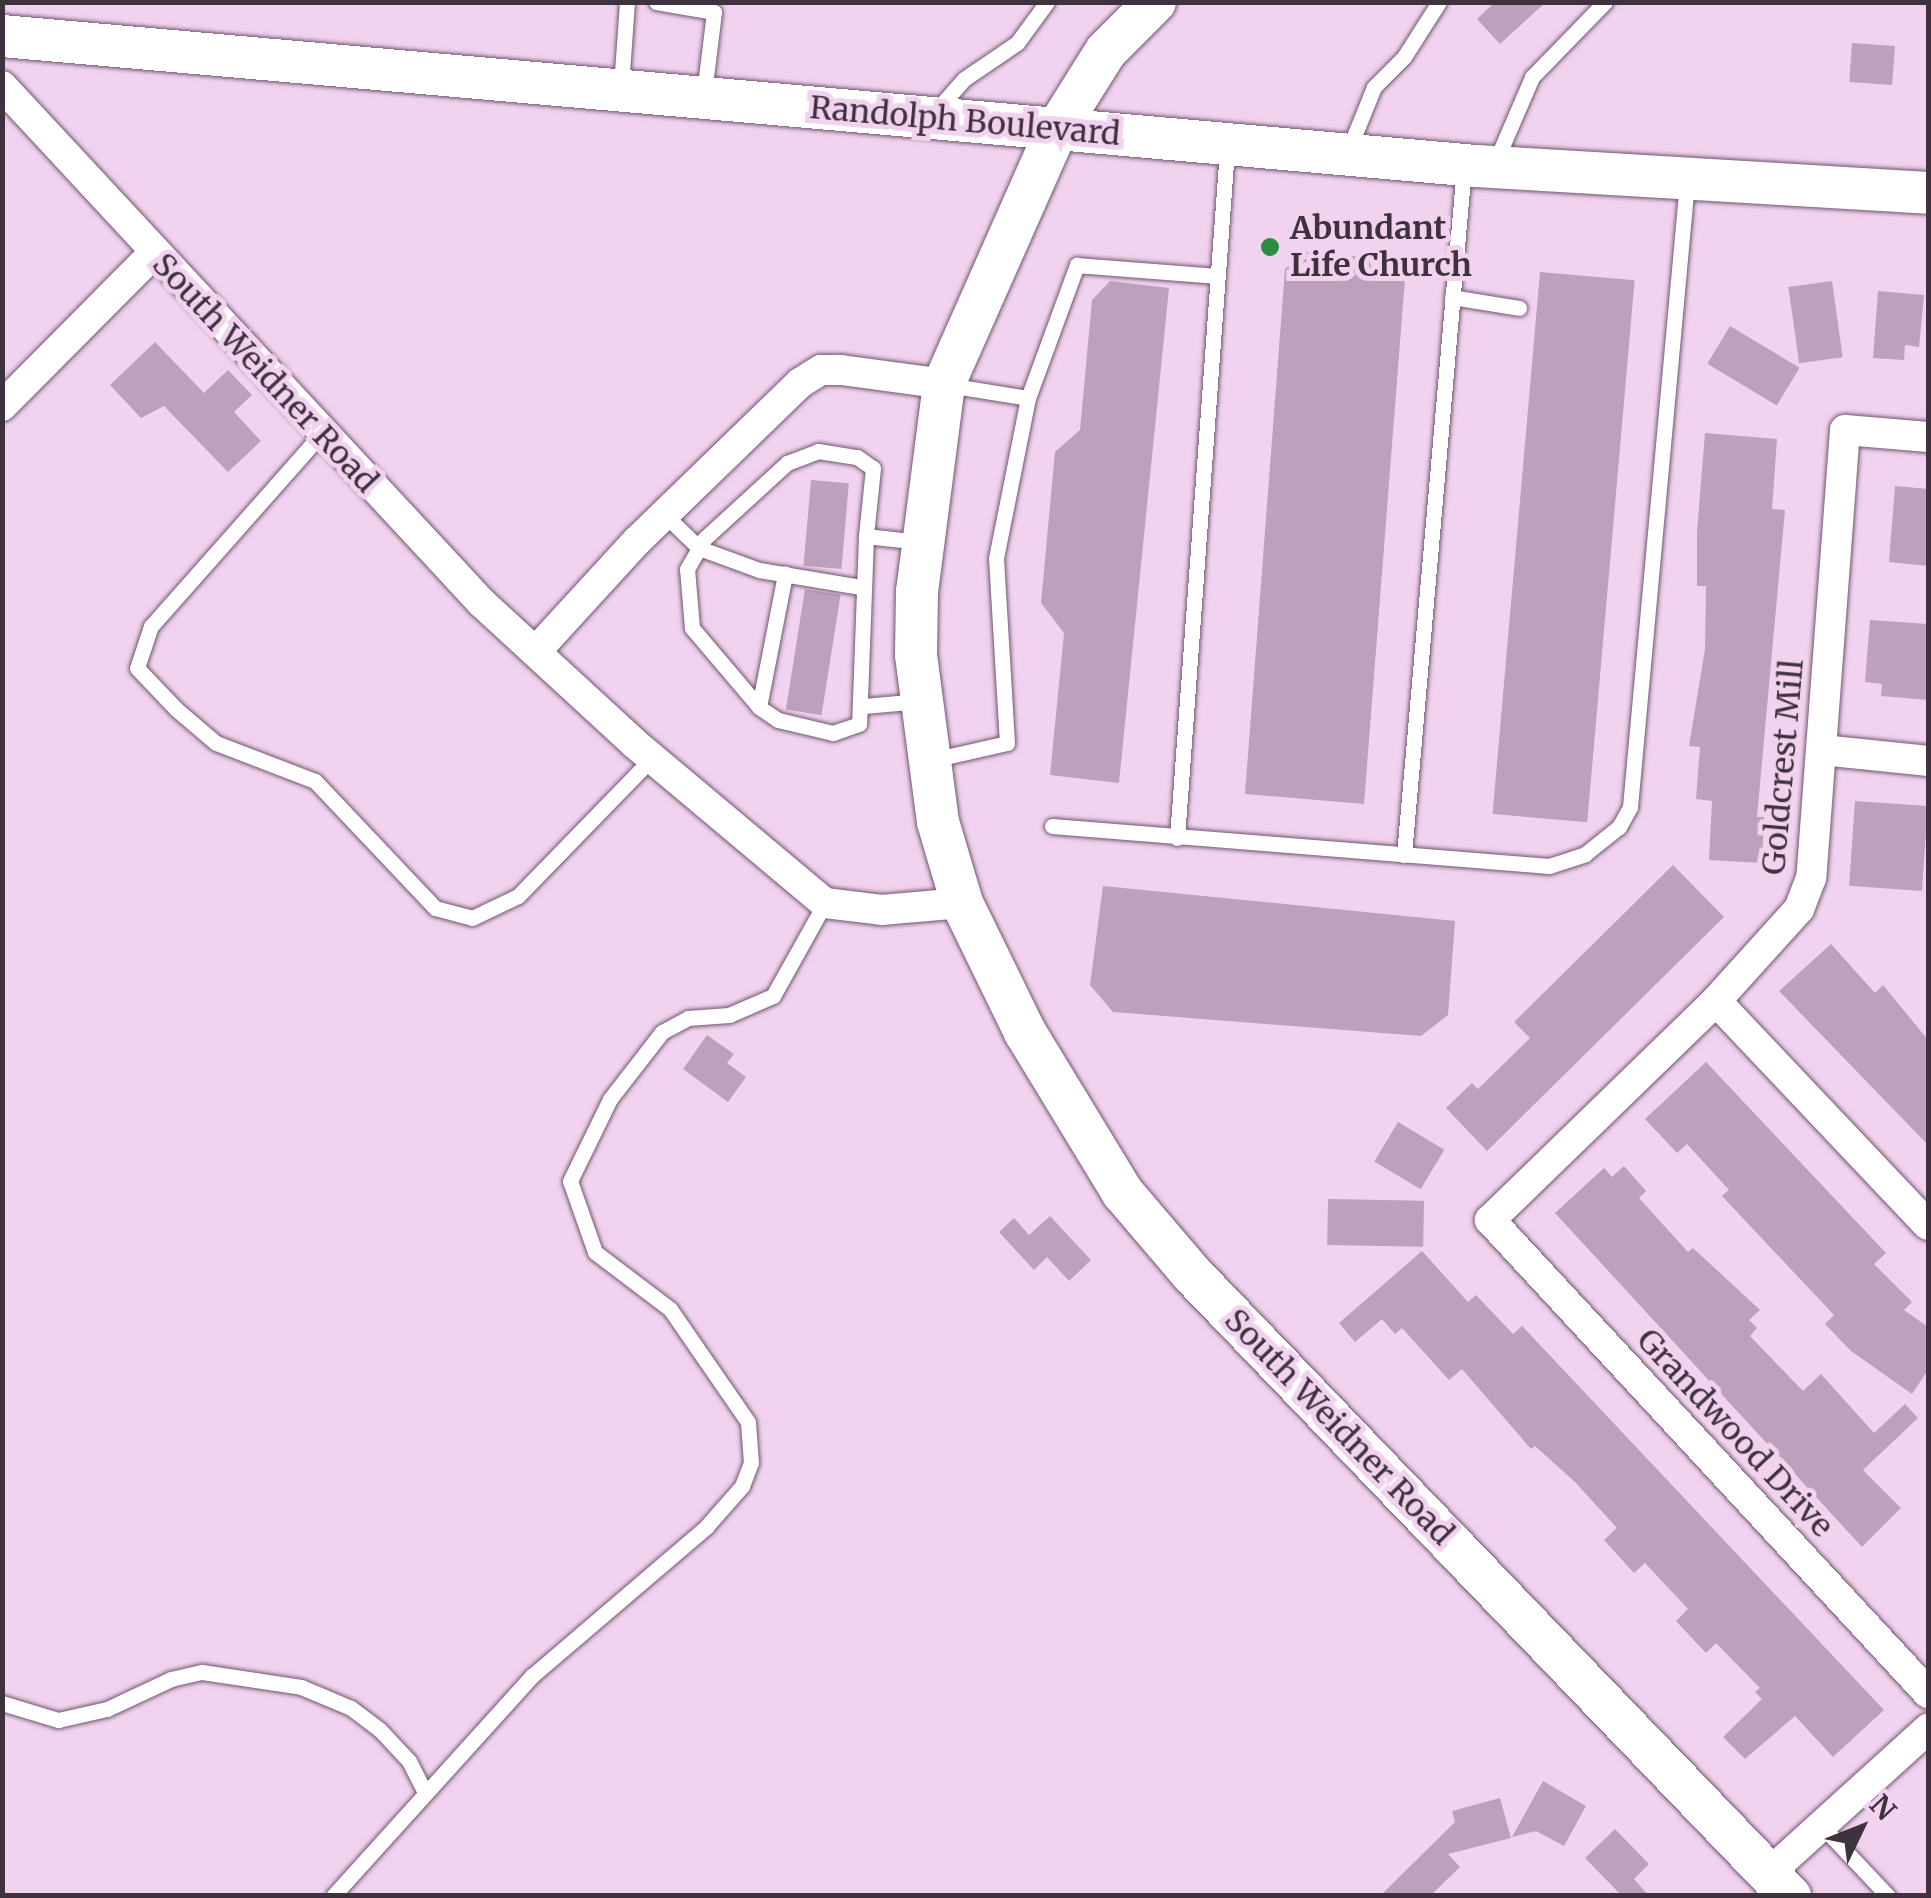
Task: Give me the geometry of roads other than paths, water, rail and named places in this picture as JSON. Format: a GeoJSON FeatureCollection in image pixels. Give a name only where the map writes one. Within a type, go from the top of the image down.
{"type":"FeatureCollection","features":[{"type":"Feature","properties":{"kind":"main road","name":"South Weidner Road"},"geometry":{"type":"LineString","coordinates":[[1155,2],[1106,51],[1057,128],[944,384],[924,543],[920,701],[927,761],[962,903],[1025,1032],[1123,1193],[1192,1274],[1779,1884]]}},
{"type":"Feature","properties":{"kind":"main road","name":"Randolph Boulevard"},"geometry":{"type":"LineString","coordinates":[[2,36],[1479,166],[1928,193]]}},
{"type":"Feature","properties":{"kind":"street","name":"South Weidner Road"},"geometry":{"type":"LineString","coordinates":[[2,86],[153,254],[482,603],[652,758],[824,902]]}},
{"type":"Feature","properties":{"kind":"street"},"geometry":{"type":"LineString","coordinates":[[2,406],[153,254]]}},
{"type":"Feature","properties":{"kind":"street"},"geometry":{"type":"LineString","coordinates":[[537,650],[664,514],[768,411],[822,370],[944,384]]}},
{"type":"Feature","properties":{"kind":"street","name":"Goldcrest Mill"},"geometry":{"type":"LineString","coordinates":[[1490,1220],[1778,939],[1807,892],[1822,750],[1845,430],[1928,437]]}},
{"type":"Feature","properties":{"kind":"street"},"geometry":{"type":"LineString","coordinates":[[1822,750],[1928,761]]}},
{"type":"Feature","properties":{"kind":"street"},"geometry":{"type":"LineString","coordinates":[[824,902],[882,910],[962,903]]}},
{"type":"Feature","properties":{"kind":"street"},"geometry":{"type":"LineString","coordinates":[[1716,1001],[1928,1225]]}},
{"type":"Feature","properties":{"kind":"street","name":"Grandwood Drive"},"geometry":{"type":"LineString","coordinates":[[1490,1220],[1928,1693]]}},
{"type":"Feature","properties":{"kind":"street"},"geometry":{"type":"LineString","coordinates":[[1779,1884],[1822,1826],[1928,1729]]}},
{"type":"Feature","properties":{"kind":"lane"},"geometry":{"type":"LineString","coordinates":[[621,90],[627,2]]}},
{"type":"Feature","properties":{"kind":"lane"},"geometry":{"type":"LineString","coordinates":[[656,2],[714,12],[704,98]]}},
{"type":"Feature","properties":{"kind":"lane"},"geometry":{"type":"LineString","coordinates":[[932,115],[964,79],[1016,43],[1047,2]]}},
{"type":"Feature","properties":{"kind":"lane"},"geometry":{"type":"LineString","coordinates":[[1346,155],[1374,87],[1404,57],[1439,2]]}},
{"type":"Feature","properties":{"kind":"lane"},"geometry":{"type":"LineString","coordinates":[[1404,855],[1452,297],[1479,166],[1532,77],[1605,2]]}},
{"type":"Feature","properties":{"kind":"lane"},"geometry":{"type":"LineString","coordinates":[[1177,838],[1227,145]]}},
{"type":"Feature","properties":{"kind":"lane"},"geometry":{"type":"LineString","coordinates":[[1052,826],[1549,866],[1584,854],[1619,828],[1630,807],[1688,178]]}},
{"type":"Feature","properties":{"kind":"lane"},"geometry":{"type":"LineString","coordinates":[[927,761],[1007,743],[996,558],[1028,398],[1077,265],[1217,276]]}},
{"type":"Feature","properties":{"kind":"lane"},"geometry":{"type":"LineString","coordinates":[[1452,297],[1520,308]]}},
{"type":"Feature","properties":{"kind":"lane"},"geometry":{"type":"LineString","coordinates":[[944,384],[1028,398]]}},
{"type":"Feature","properties":{"kind":"lane"},"geometry":{"type":"LineString","coordinates":[[322,433],[151,626],[138,668],[176,709],[216,744],[315,781],[434,908],[472,918],[518,896],[652,758]]}},
{"type":"Feature","properties":{"kind":"lane"},"geometry":{"type":"LineString","coordinates":[[818,451],[858,458],[872,468],[866,536],[860,587],[864,706],[859,724],[833,734],[778,720],[759,707],[692,628],[688,569],[699,548],[787,463],[818,451]]}},
{"type":"Feature","properties":{"kind":"lane"},"geometry":{"type":"LineString","coordinates":[[664,514],[699,548],[785,574],[860,587]]}},
{"type":"Feature","properties":{"kind":"lane"},"geometry":{"type":"LineString","coordinates":[[866,536],[924,543]]}},
{"type":"Feature","properties":{"kind":"lane"},"geometry":{"type":"LineString","coordinates":[[759,707],[785,574]]}},
{"type":"Feature","properties":{"kind":"lane"},"geometry":{"type":"LineString","coordinates":[[864,706],[920,701]]}},
{"type":"Feature","properties":{"kind":"lane"},"geometry":{"type":"LineString","coordinates":[[333,1896],[534,1675],[706,1527],[742,1486],[751,1463],[748,1422],[670,1309],[596,1252],[570,1181],[610,1099],[662,1032],[688,1018],[729,1015],[773,996],[824,902]]}},
{"type":"Feature","properties":{"kind":"lane"},"geometry":{"type":"LineString","coordinates":[[2,1703],[58,1720],[106,1709],[170,1678],[202,1672],[302,1687],[351,1708],[380,1730],[409,1760],[425,1793]]}},
{"type":"Feature","properties":{"kind":"lane"},"geometry":{"type":"LineString","coordinates":[[1822,1826],[1888,1896]]}},
{"type":"Feature","properties":{"kind":"place","name":"Abundant Life Church"},"geometry":{"type":"Point","coordinates":[1270,247]}}]}
